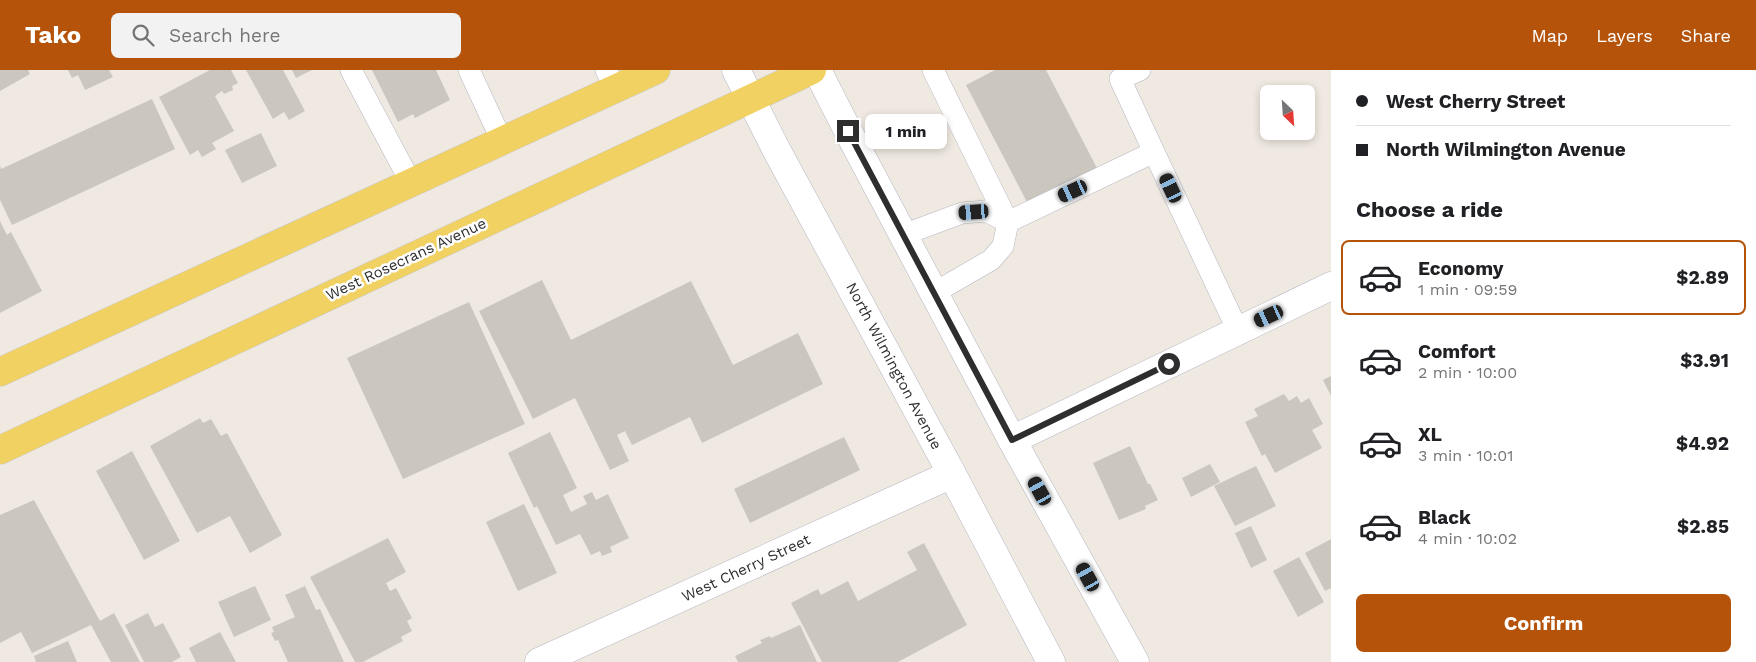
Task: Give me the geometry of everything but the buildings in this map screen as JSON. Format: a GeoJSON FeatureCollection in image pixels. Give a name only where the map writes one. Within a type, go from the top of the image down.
{"type":"FeatureCollection","features":[{"type":"Feature","properties":{"kind":"main road"},"geometry":{"type":"LineString","coordinates":[[0,372],[502,141],[611,79],[656,70]]}},
{"type":"Feature","properties":{"kind":"main road","name":"North Wilmington Avenue"},"geometry":{"type":"LineString","coordinates":[[736,70],[1051,662]]}},
{"type":"Feature","properties":{"kind":"main road","name":"West Rosecrans Avenue"},"geometry":{"type":"LineString","coordinates":[[0,450],[812,70]]}},
{"type":"Feature","properties":{"kind":"main road"},"geometry":{"type":"LineString","coordinates":[[817,70],[1012,440],[1135,662]]}},
{"type":"Feature","properties":{"kind":"main road"},"geometry":{"type":"LineString","coordinates":[[1012,440],[1331,286]]}},
{"type":"Feature","properties":{"kind":"main road","name":"West Cherry Street"},"geometry":{"type":"LineString","coordinates":[[539,662],[952,474]]}},
{"type":"Feature","properties":{"kind":"lane"},"geometry":{"type":"LineString","coordinates":[[351,70],[411,183]]}},
{"type":"Feature","properties":{"kind":"lane"},"geometry":{"type":"LineString","coordinates":[[469,70],[502,141]]}},
{"type":"Feature","properties":{"kind":"lane"},"geometry":{"type":"LineString","coordinates":[[933,70],[1008,222],[1003,246],[991,260],[934,294]]}},
{"type":"Feature","properties":{"kind":"lane"},"geometry":{"type":"LineString","coordinates":[[1140,70],[1120,79],[1238,331]]}},
{"type":"Feature","properties":{"kind":"lane"},"geometry":{"type":"LineString","coordinates":[[1008,222],[1154,152]]}},
{"type":"Feature","properties":{"kind":"lane"},"geometry":{"type":"LineString","coordinates":[[903,235],[962,213],[986,211],[1008,222]]}},
{"type":"Feature","properties":{"kind":"route"},"geometry":{"type":"LineString","coordinates":[[848,131],[1012,440],[1169,364]]}}]}
